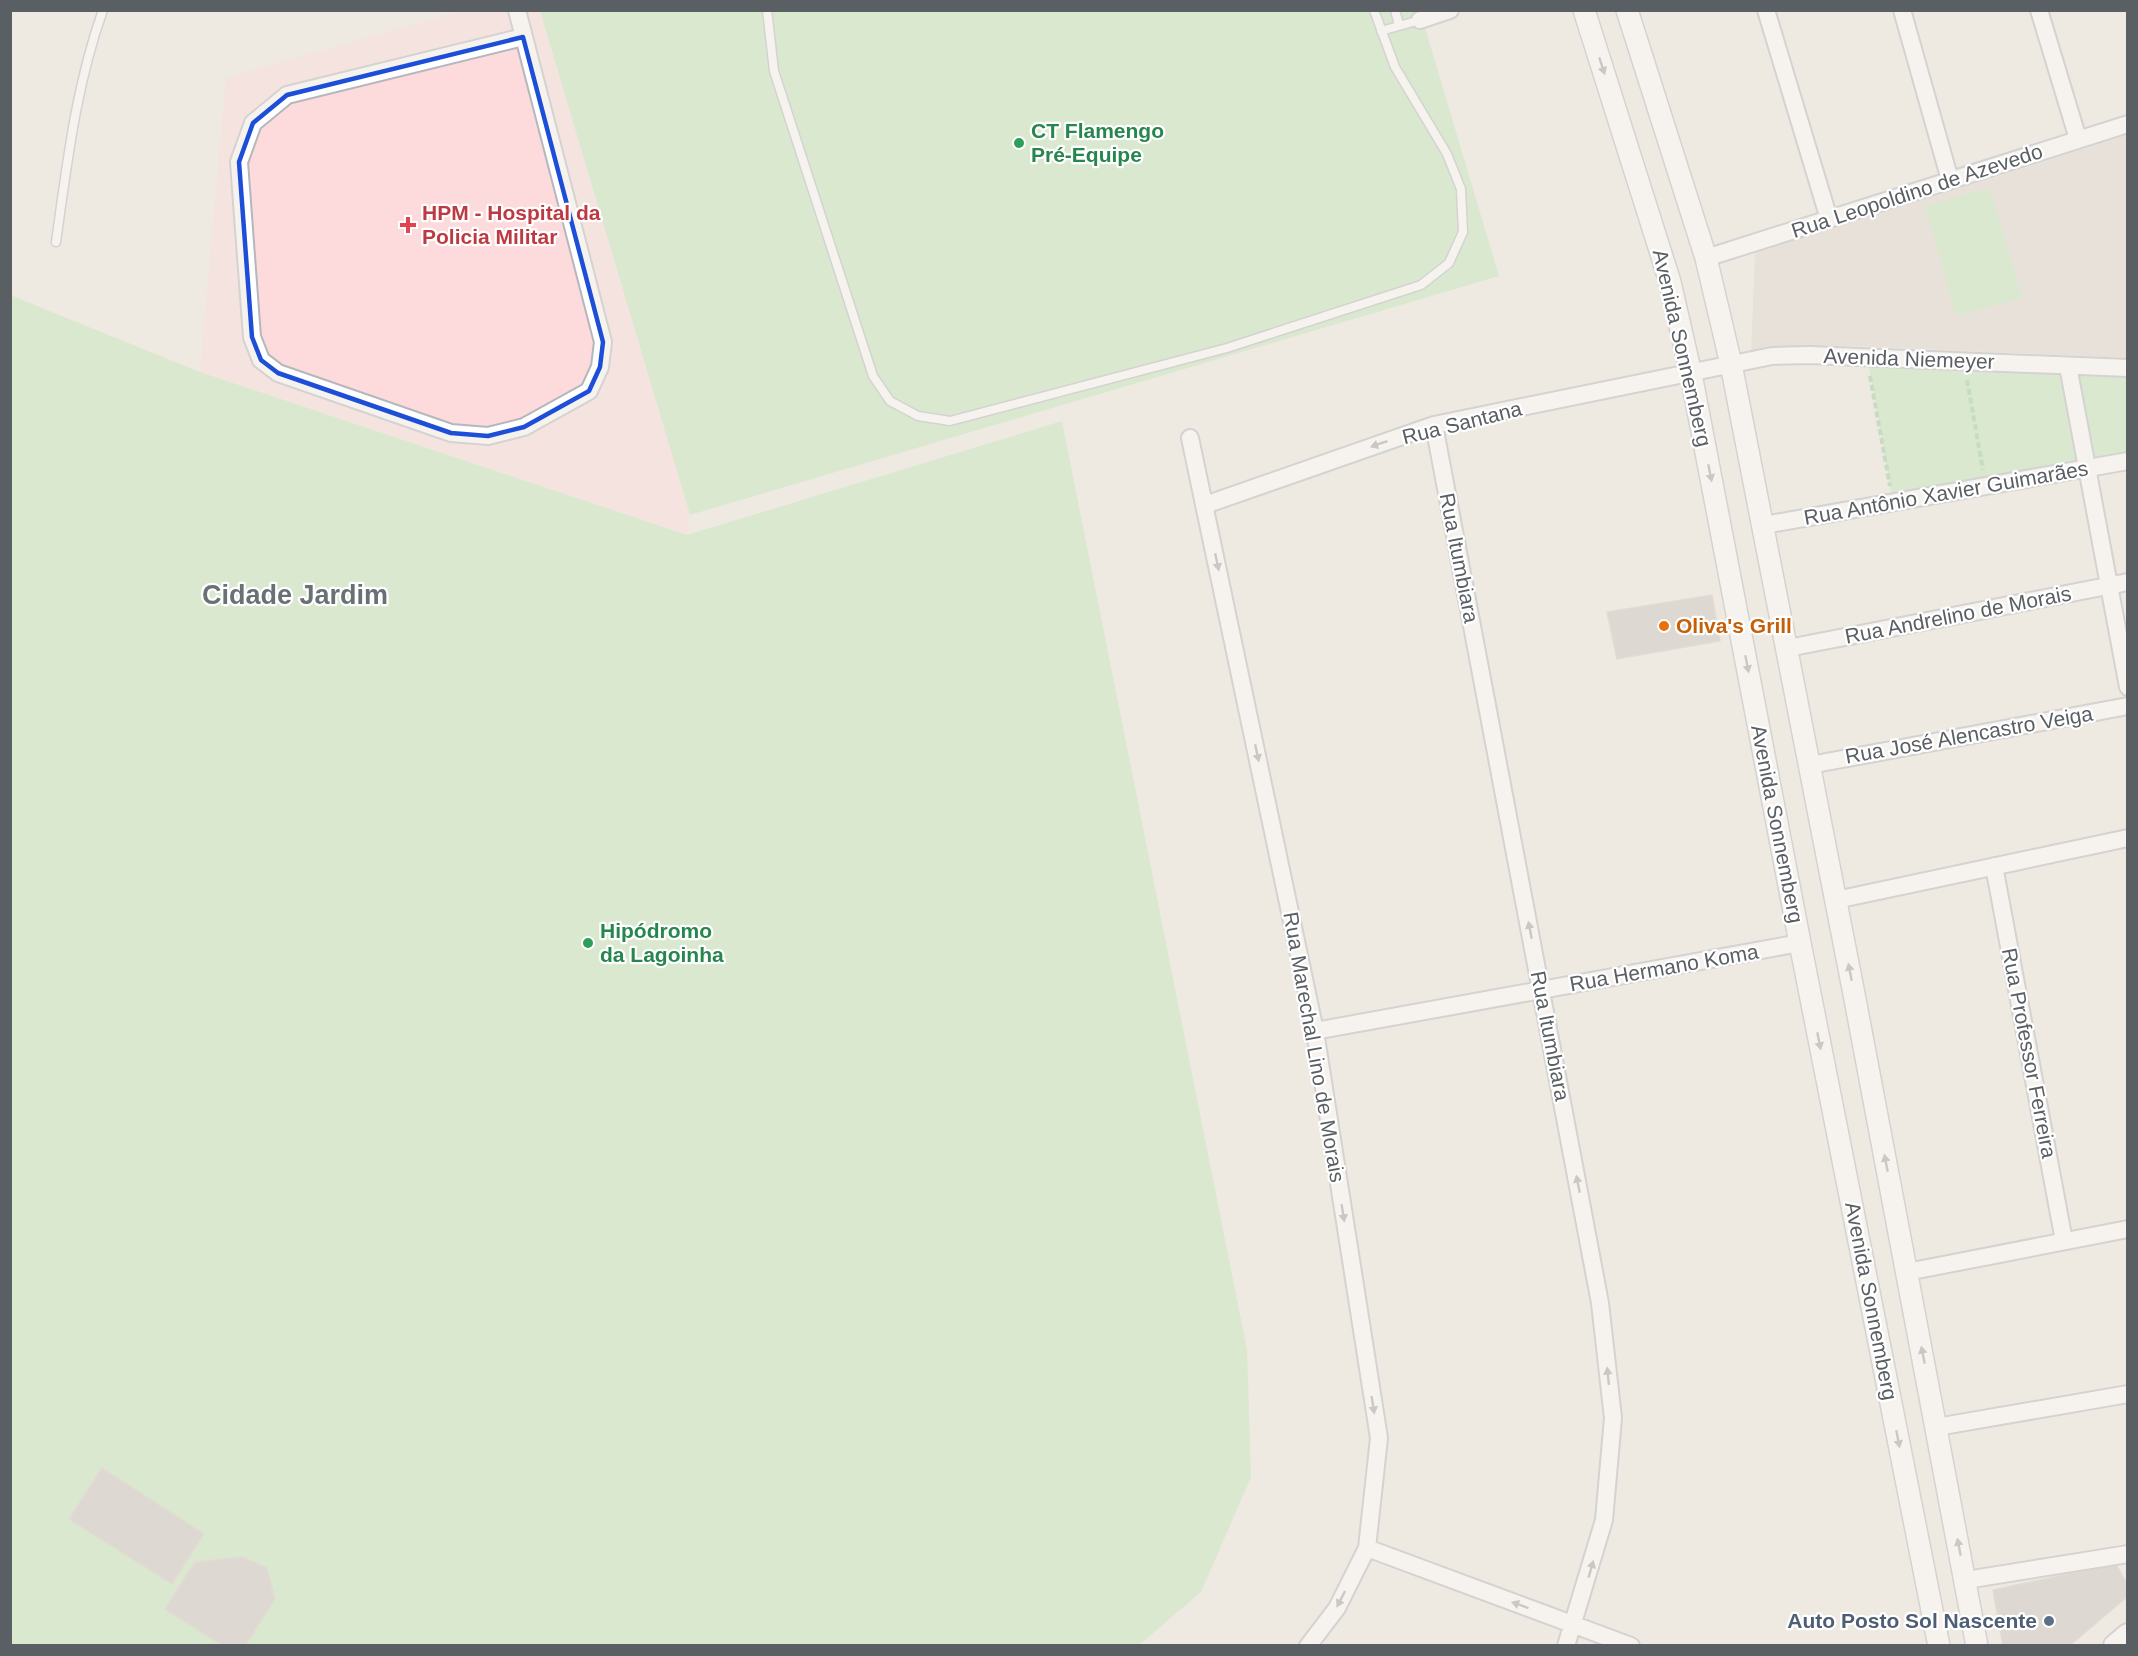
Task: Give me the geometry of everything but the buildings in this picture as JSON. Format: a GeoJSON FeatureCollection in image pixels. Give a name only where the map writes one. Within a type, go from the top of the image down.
{"type":"FeatureCollection","features":[{"type":"Feature","properties":{"kind":"main road"},"geometry":{"type":"LineString","coordinates":[[2115,1646],[2127,1635]]}},
{"type":"Feature","properties":{"kind":"street"},"geometry":{"type":"LineString","coordinates":[[517,10],[603,342],[600,367],[589,391],[524,427],[488,436],[451,433],[278,373],[261,360],[252,337],[239,162],[253,123],[287,95],[523,37]]}},
{"type":"Feature","properties":{"kind":"street"},"geometry":{"type":"LineString","coordinates":[[1420,20],[1450,10]]}},
{"type":"Feature","properties":{"kind":"street","name":"Avenida Sonnemberg"},"geometry":{"type":"LineString","coordinates":[[1584,10],[1670,282],[1691,374],[1800,944],[1939,1646]]}},
{"type":"Feature","properties":{"kind":"street","name":"Avenida Sonnemberg"},"geometry":{"type":"LineString","coordinates":[[1627,10],[1706,258],[1731,364],[1788,648],[1977,1646]]}},
{"type":"Feature","properties":{"kind":"street"},"geometry":{"type":"LineString","coordinates":[[1766,10],[1829,219]]}},
{"type":"Feature","properties":{"kind":"street"},"geometry":{"type":"LineString","coordinates":[[1902,10],[1950,180]]}},
{"type":"Feature","properties":{"kind":"street"},"geometry":{"type":"LineString","coordinates":[[2039,10],[2078,139]]}},
{"type":"Feature","properties":{"kind":"street","name":"Rua Leopoldino de Azevedo"},"geometry":{"type":"LineString","coordinates":[[1706,258],[2127,124]]}},
{"type":"Feature","properties":{"kind":"street","name":"Avenida Niemeyer"},"geometry":{"type":"LineString","coordinates":[[1691,374],[1772,356],[1867,357],[2127,368]]}},
{"type":"Feature","properties":{"kind":"street"},"geometry":{"type":"LineString","coordinates":[[2068,366],[2127,687]]}},
{"type":"Feature","properties":{"kind":"street","name":"Rua Santana"},"geometry":{"type":"LineString","coordinates":[[1205,505],[1434,425],[1691,374]]}},
{"type":"Feature","properties":{"kind":"street","name":"Rua Itumbiara"},"geometry":{"type":"LineString","coordinates":[[1434,425],[1600,1303],[1612,1418],[1604,1520],[1575,1625],[1566,1646]]}},
{"type":"Feature","properties":{"kind":"street","name":"Rua Marechal Lino de Morais"},"geometry":{"type":"LineString","coordinates":[[1191,438],[1315,1031],[1379,1438],[1367,1548],[1337,1608],[1308,1646]]}},
{"type":"Feature","properties":{"kind":"street","name":"Rua Antônio Xavier Guimarães"},"geometry":{"type":"LineString","coordinates":[[1764,525],[2127,461]]}},
{"type":"Feature","properties":{"kind":"street","name":"Rua Andrelino de Morais"},"geometry":{"type":"LineString","coordinates":[[1788,648],[2127,582]]}},
{"type":"Feature","properties":{"kind":"street","name":"Rua José Alencastro Veiga"},"geometry":{"type":"LineString","coordinates":[[1810,765],[2127,706]]}},
{"type":"Feature","properties":{"kind":"street"},"geometry":{"type":"LineString","coordinates":[[1836,900],[2127,838]]}},
{"type":"Feature","properties":{"kind":"street","name":"Rua Professor Ferreira"},"geometry":{"type":"LineString","coordinates":[[1994,866],[2064,1241]]}},
{"type":"Feature","properties":{"kind":"street","name":"Rua Hermano Koma"},"geometry":{"type":"LineString","coordinates":[[1315,1031],[1800,944]]}},
{"type":"Feature","properties":{"kind":"street"},"geometry":{"type":"LineString","coordinates":[[1907,1272],[2127,1228]]}},
{"type":"Feature","properties":{"kind":"street"},"geometry":{"type":"LineString","coordinates":[[1937,1427],[2127,1394]]}},
{"type":"Feature","properties":{"kind":"street"},"geometry":{"type":"LineString","coordinates":[[1367,1548],[1631,1646]]}},
{"type":"Feature","properties":{"kind":"street"},"geometry":{"type":"LineString","coordinates":[[1966,1580],[2127,1554]]}},
{"type":"Feature","properties":{"kind":"lane"},"geometry":{"type":"LineString","coordinates":[[56,242],[73,122],[94,35],[103,10]]}},
{"type":"Feature","properties":{"kind":"lane"},"geometry":{"type":"LineString","coordinates":[[767,10],[774,71],[873,376],[890,401],[918,416],[950,421],[1227,348],[1421,285],[1449,263],[1463,232],[1461,189],[1447,154],[1395,67],[1374,10]]}},
{"type":"Feature","properties":{"kind":"lane"},"geometry":{"type":"LineString","coordinates":[[1395,10],[1399,25]]}},
{"type":"Feature","properties":{"kind":"lane"},"geometry":{"type":"LineString","coordinates":[[1381,31],[1420,20]]}},
{"type":"Feature","properties":{"kind":"path"},"geometry":{"type":"LineString","coordinates":[[1867,357],[1893,502]]}},
{"type":"Feature","properties":{"kind":"path"},"geometry":{"type":"LineString","coordinates":[[1964,361],[1986,486]]}},
{"type":"Feature","properties":{"kind":"highlighted area"},"geometry":{"type":"Polygon","coordinates":[[[523,37],[603,342],[600,367],[589,391],[524,427],[488,436],[451,433],[278,373],[261,360],[252,337],[239,162],[253,123],[287,95],[523,37]]]}},
{"type":"Feature","properties":{"kind":"shaded area","name":"HPM - Hospital da Policia Militar"},"geometry":{"type":"Polygon","coordinates":[[[462,11],[540,11],[690,515],[687,535],[200,372],[226,78],[462,11]]]}},
{"type":"Feature","properties":{"kind":"shaded area"},"geometry":{"type":"Polygon","coordinates":[[[2127,135],[2127,358],[1852,346],[1751,353],[1755,253],[2127,135]]]}},
{"type":"Feature","properties":{"kind":"green space","name":"CT Flamengo Pré-Equipe"},"geometry":{"type":"Polygon","coordinates":[[[540,11],[1420,11],[1499,276],[690,515],[540,11]]]}},
{"type":"Feature","properties":{"kind":"green space"},"geometry":{"type":"Polygon","coordinates":[[[1990,188],[2022,298],[1956,316],[1925,206],[1990,188]]]}},
{"type":"Feature","properties":{"kind":"green space","name":"Hipódromo da Lagoinha"},"geometry":{"type":"Polygon","coordinates":[[[10,295],[200,372],[687,535],[1062,421],[1247,1350],[1251,1477],[1201,1592],[1138,1646],[11,1645],[10,295]]]}},
{"type":"Feature","properties":{"kind":"green space"},"geometry":{"type":"Polygon","coordinates":[[[1867,357],[2127,368],[2127,461],[1893,502],[1867,357]]]}},
{"type":"Feature","properties":{"kind":"place","name":"CT Flamengo Pré-Equipe"},"geometry":{"type":"Point","coordinates":[1019,143]}},
{"type":"Feature","properties":{"kind":"place","name":"HPM - Hospital da Policia Militar"},"geometry":{"type":"Point","coordinates":[408,225]}},
{"type":"Feature","properties":{"kind":"place","name":"Oliva's Grill"},"geometry":{"type":"Point","coordinates":[1664,626]}},
{"type":"Feature","properties":{"kind":"place","name":"Hipódromo da Lagoinha"},"geometry":{"type":"Point","coordinates":[588,943]}},
{"type":"Feature","properties":{"kind":"place","name":"Auto Posto Sol Nascente"},"geometry":{"type":"Point","coordinates":[2049,1621]}},
{"type":"Feature","properties":{"kind":"district","name":"Cidade Jardim"},"geometry":{"type":"Point","coordinates":[295,595]}}]}
